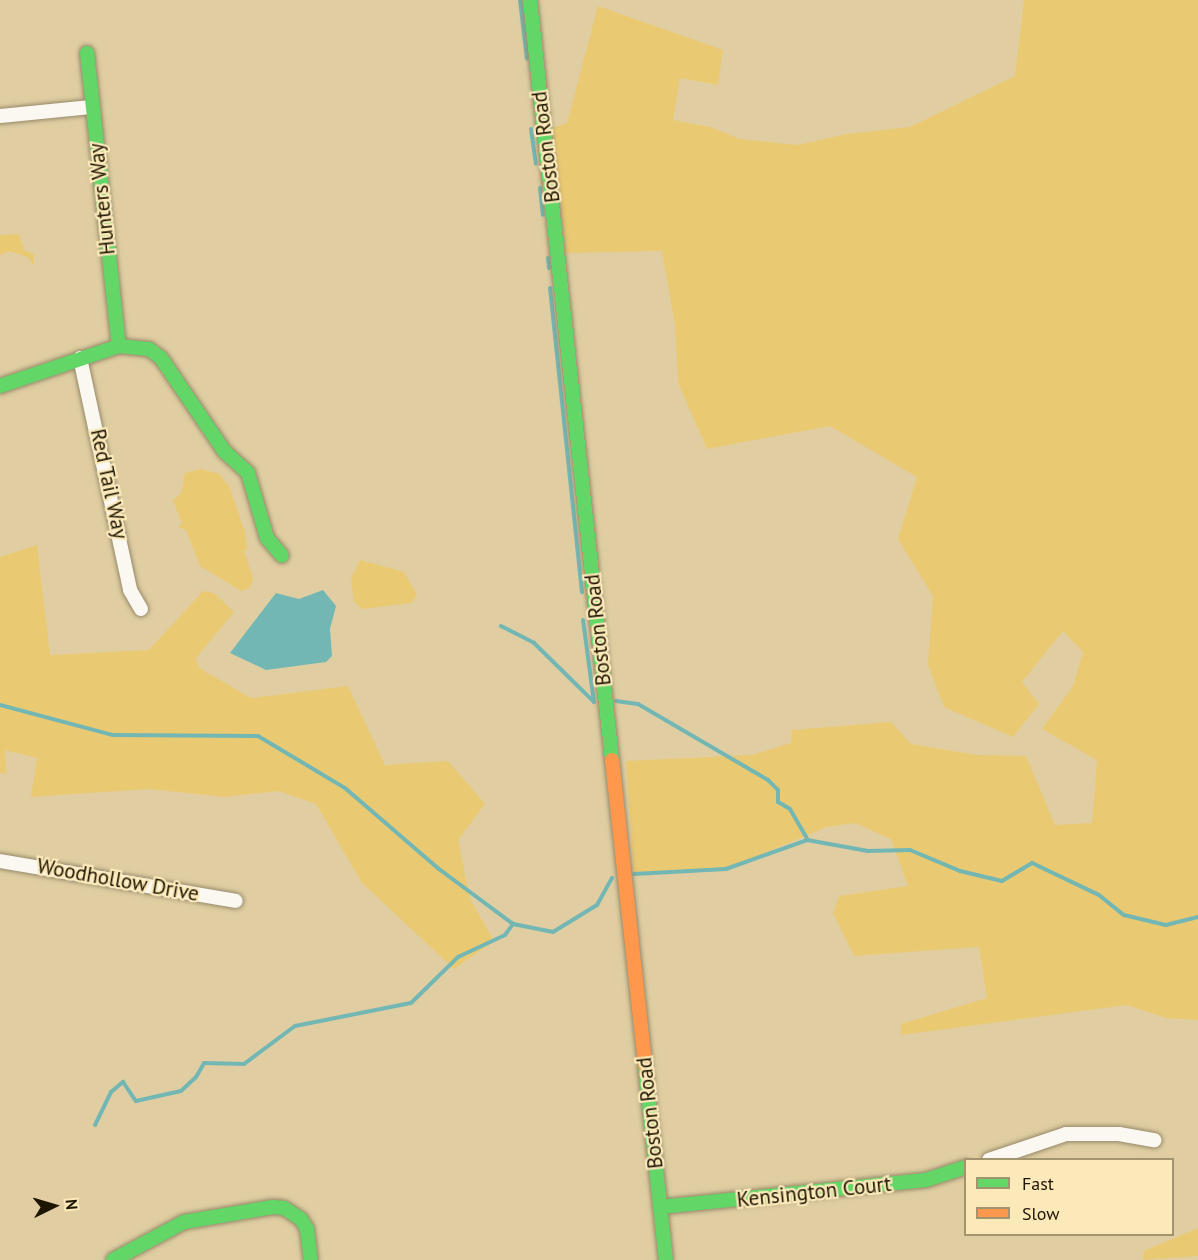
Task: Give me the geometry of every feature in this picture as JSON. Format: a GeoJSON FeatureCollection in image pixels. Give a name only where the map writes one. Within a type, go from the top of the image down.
{"type":"FeatureCollection","features":[{"type":"Feature","properties":{"kind":"street","name":"Boston Road"},"geometry":{"type":"LineString","coordinates":[[530,0],[666,1260]]}},
{"type":"Feature","properties":{"kind":"street","name":"Hunters Way"},"geometry":{"type":"LineString","coordinates":[[87,53],[119,346]]}},
{"type":"Feature","properties":{"kind":"street"},"geometry":{"type":"LineString","coordinates":[[0,116],[92,107]]}},
{"type":"Feature","properties":{"kind":"street"},"geometry":{"type":"LineString","coordinates":[[0,386],[119,346],[149,349],[161,358],[213,438],[248,473],[267,538],[282,556]]}},
{"type":"Feature","properties":{"kind":"street","name":"Red Tail Way"},"geometry":{"type":"LineString","coordinates":[[80,358],[130,590],[141,609]]}},
{"type":"Feature","properties":{"kind":"street","name":"Woodhollow Drive"},"geometry":{"type":"LineString","coordinates":[[0,861],[236,901]]}},
{"type":"Feature","properties":{"kind":"street"},"geometry":{"type":"LineString","coordinates":[[995,1158],[1066,1134],[1119,1134],[1154,1140]]}},
{"type":"Feature","properties":{"kind":"street","name":"Kensington Court"},"geometry":{"type":"LineString","coordinates":[[660,1207],[926,1180],[964,1168]]}},
{"type":"Feature","properties":{"kind":"street"},"geometry":{"type":"LineString","coordinates":[[113,1260],[143,1240],[184,1222],[273,1208],[293,1212],[307,1229],[310,1260]]}},
{"type":"Feature","properties":{"kind":"shaded area"},"geometry":{"type":"Polygon","coordinates":[[[1024,0],[1198,0],[1198,1020],[1166,1018],[1127,1005],[901,1035],[901,1024],[987,998],[979,947],[854,956],[833,913],[839,896],[908,886],[891,839],[855,823],[827,827],[726,869],[634,874],[626,761],[752,755],[791,743],[792,730],[891,722],[911,744],[977,755],[1026,756],[1055,825],[1092,823],[1097,760],[1042,729],[1073,686],[1083,652],[1063,631],[1022,682],[1039,704],[1013,737],[944,707],[928,665],[933,596],[898,539],[917,477],[830,426],[707,449],[678,383],[675,325],[662,251],[566,253],[553,128],[567,123],[598,6],[723,50],[718,85],[680,78],[673,120],[710,127],[740,139],[797,145],[847,134],[910,127],[1015,76],[1024,0]]]}},
{"type":"Feature","properties":{"kind":"shaded area"},"geometry":{"type":"Polygon","coordinates":[[[19,234],[24,250],[34,254],[34,265],[27,257],[10,251],[0,255],[0,235],[19,234]]]}},
{"type":"Feature","properties":{"kind":"shaded area"},"geometry":{"type":"Polygon","coordinates":[[[201,469],[219,474],[229,486],[245,532],[247,549],[244,551],[253,579],[250,588],[241,591],[200,566],[186,530],[178,527],[182,524],[173,500],[181,493],[185,473],[201,469]]]}},
{"type":"Feature","properties":{"kind":"shaded area"},"geometry":{"type":"Polygon","coordinates":[[[37,545],[50,655],[149,650],[203,591],[214,593],[234,612],[196,658],[199,668],[251,698],[348,686],[385,765],[448,761],[485,804],[458,840],[470,899],[494,941],[454,969],[362,883],[316,804],[279,791],[224,797],[149,789],[31,797],[37,758],[5,750],[6,774],[0,773],[0,557],[37,545]]]}},
{"type":"Feature","properties":{"kind":"shaded area"},"geometry":{"type":"Polygon","coordinates":[[[360,560],[404,572],[417,595],[411,603],[362,609],[354,602],[351,578],[360,560]]]}},
{"type":"Feature","properties":{"kind":"shaded area"},"geometry":{"type":"Polygon","coordinates":[[[1198,1228],[1198,1256],[1143,1260],[1144,1251],[1198,1228]]]}},
{"type":"Feature","properties":{"kind":"water"},"geometry":{"type":"Polygon","coordinates":[[[323,590],[336,606],[330,629],[332,656],[326,662],[266,670],[230,653],[276,593],[299,599],[323,590]]]}},
{"type":"Feature","properties":{"kind":"waterway"},"geometry":{"type":"LineString","coordinates":[[520,0],[527,59]]}},
{"type":"Feature","properties":{"kind":"waterway"},"geometry":{"type":"LineString","coordinates":[[531,129],[536,164]]}},
{"type":"Feature","properties":{"kind":"waterway"},"geometry":{"type":"LineString","coordinates":[[540,188],[543,215]]}},
{"type":"Feature","properties":{"kind":"waterway"},"geometry":{"type":"LineString","coordinates":[[548,258],[549,268]]}},
{"type":"Feature","properties":{"kind":"waterway"},"geometry":{"type":"LineString","coordinates":[[550,288],[582,592]]}},
{"type":"Feature","properties":{"kind":"waterway"},"geometry":{"type":"LineString","coordinates":[[583,620],[594,702]]}},
{"type":"Feature","properties":{"kind":"waterway"},"geometry":{"type":"LineString","coordinates":[[501,626],[534,643],[594,702]]}},
{"type":"Feature","properties":{"kind":"waterway"},"geometry":{"type":"LineString","coordinates":[[616,701],[638,704],[768,780],[778,790],[778,802],[790,809],[807,839]]}},
{"type":"Feature","properties":{"kind":"waterway"},"geometry":{"type":"LineString","coordinates":[[0,705],[113,735],[258,736],[345,788],[439,869],[513,924],[553,932],[597,905],[612,878]]}},
{"type":"Feature","properties":{"kind":"waterway"},"geometry":{"type":"LineString","coordinates":[[634,874],[726,869],[807,840],[868,851],[910,850],[960,871],[1002,881],[1032,863],[1099,895],[1124,915],[1166,925],[1198,917]]}},
{"type":"Feature","properties":{"kind":"waterway"},"geometry":{"type":"LineString","coordinates":[[95,1125],[111,1092],[123,1082],[136,1101],[181,1091],[196,1077],[204,1063],[244,1064],[295,1026],[411,1003],[458,957],[505,935],[513,924]]}},
{"type":"Feature","properties":{"kind":"traffic: fast"},"geometry":{"type":"LineString","coordinates":[[530,0],[612,760]]}},
{"type":"Feature","properties":{"kind":"traffic: fast"},"geometry":{"type":"LineString","coordinates":[[87,53],[119,346]]}},
{"type":"Feature","properties":{"kind":"traffic: fast"},"geometry":{"type":"LineString","coordinates":[[0,386],[119,346],[149,349],[161,358],[225,452],[248,473],[267,538],[282,556]]}},
{"type":"Feature","properties":{"kind":"traffic: fast"},"geometry":{"type":"LineString","coordinates":[[645,1065],[666,1260]]}},
{"type":"Feature","properties":{"kind":"traffic: fast"},"geometry":{"type":"LineString","coordinates":[[660,1207],[926,1180],[964,1168]]}},
{"type":"Feature","properties":{"kind":"traffic: fast"},"geometry":{"type":"LineString","coordinates":[[113,1260],[184,1222],[273,1207],[284,1208],[301,1219],[307,1229],[311,1260]]}},
{"type":"Feature","properties":{"kind":"traffic: slow"},"geometry":{"type":"LineString","coordinates":[[612,760],[645,1065]]}}]}
